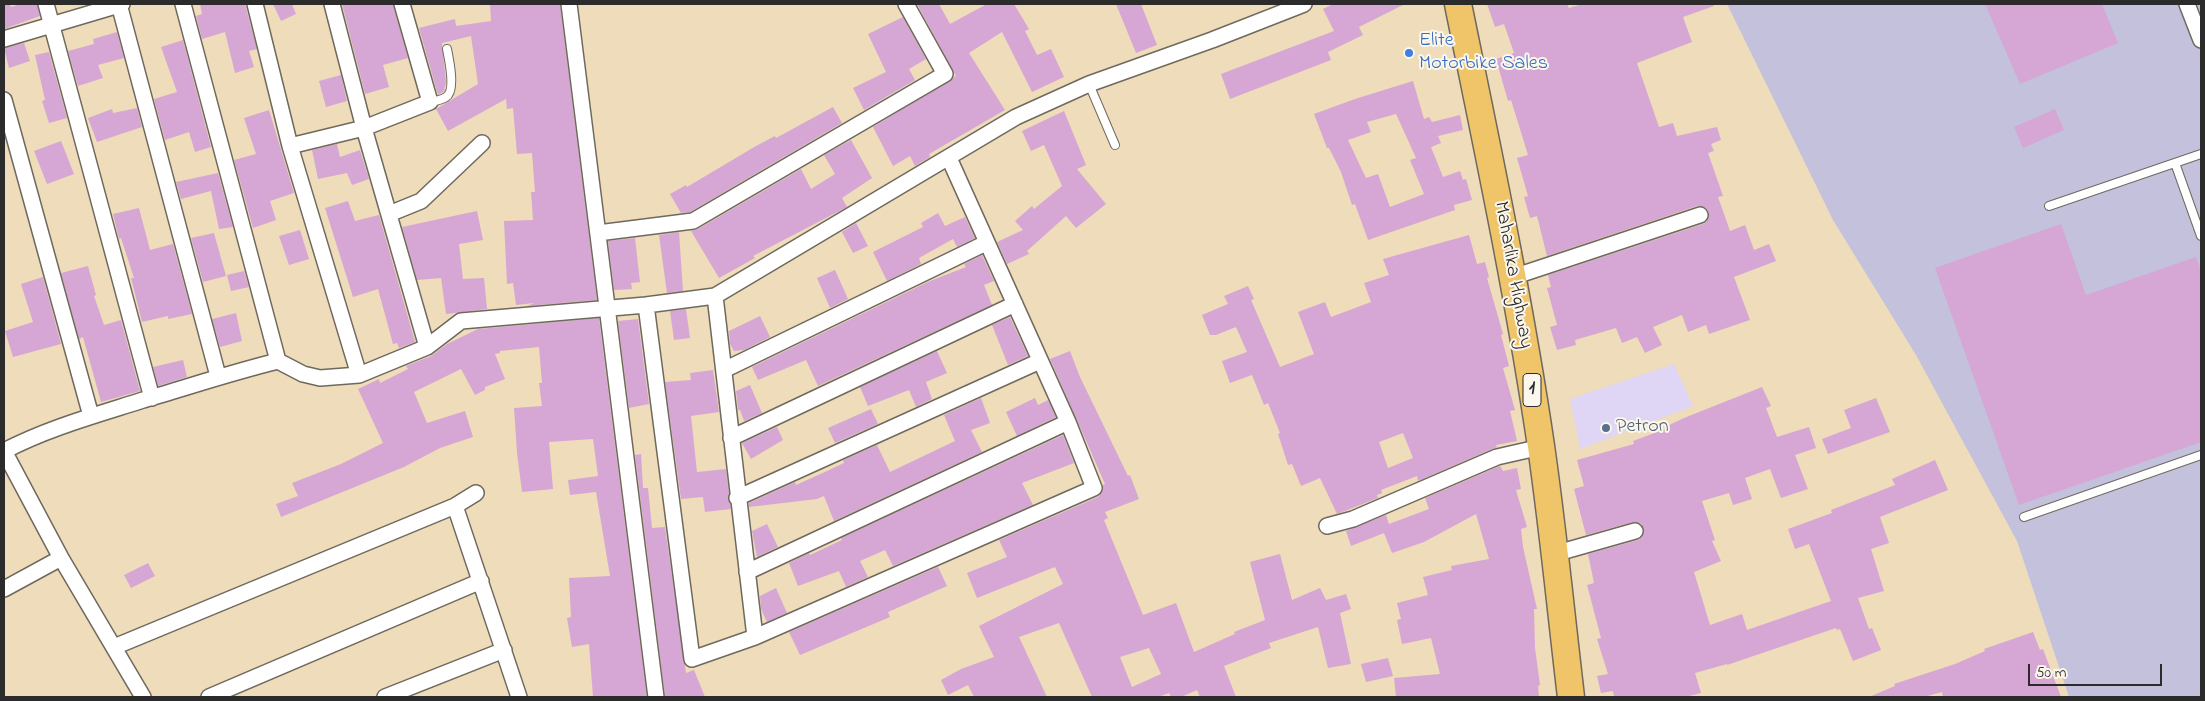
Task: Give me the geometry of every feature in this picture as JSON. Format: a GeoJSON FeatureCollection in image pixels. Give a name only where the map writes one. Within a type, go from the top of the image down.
{"type":"FeatureCollection","features":[{"type":"Feature","properties":{"kind":"highway","name":"Maharlika Highway"},"geometry":{"type":"LineString","coordinates":[[1462,5],[1513,277],[1541,448],[1571,697]]}},
{"type":"Feature","properties":{"kind":"street"},"geometry":{"type":"LineString","coordinates":[[46,4],[152,398]]}},
{"type":"Feature","properties":{"kind":"street"},"geometry":{"type":"LineString","coordinates":[[4,39],[120,4],[218,376]]}},
{"type":"Feature","properties":{"kind":"street"},"geometry":{"type":"LineString","coordinates":[[184,4],[278,361]]}},
{"type":"Feature","properties":{"kind":"street"},"geometry":{"type":"LineString","coordinates":[[255,4],[290,146],[359,375]]}},
{"type":"Feature","properties":{"kind":"street"},"geometry":{"type":"LineString","coordinates":[[332,4],[364,128],[427,347]]}},
{"type":"Feature","properties":{"kind":"street"},"geometry":{"type":"LineString","coordinates":[[290,146],[364,128],[430,102],[402,4]]}},
{"type":"Feature","properties":{"kind":"street"},"geometry":{"type":"LineString","coordinates":[[569,4],[656,697]]}},
{"type":"Feature","properties":{"kind":"street"},"geometry":{"type":"LineString","coordinates":[[598,233],[693,221],[945,74],[906,4]]}},
{"type":"Feature","properties":{"kind":"street"},"geometry":{"type":"LineString","coordinates":[[144,697],[61,558],[4,451],[28,439],[91,416],[218,376],[278,361],[303,374],[320,378],[359,375],[427,347],[462,321],[646,305],[715,296],[1016,117],[1089,84],[1212,40],[1304,4]]}},
{"type":"Feature","properties":{"kind":"street"},"geometry":{"type":"LineString","coordinates":[[2187,4],[2201,40]]}},
{"type":"Feature","properties":{"kind":"street"},"geometry":{"type":"LineString","coordinates":[[4,100],[91,416]]}},
{"type":"Feature","properties":{"kind":"street"},"geometry":{"type":"LineString","coordinates":[[389,214],[422,201],[482,143]]}},
{"type":"Feature","properties":{"kind":"street"},"geometry":{"type":"LineString","coordinates":[[646,305],[692,660],[755,637],[1094,488],[1068,422],[949,158]]}},
{"type":"Feature","properties":{"kind":"street"},"geometry":{"type":"LineString","coordinates":[[1513,277],[1700,215]]}},
{"type":"Feature","properties":{"kind":"street"},"geometry":{"type":"LineString","coordinates":[[724,370],[986,242]]}},
{"type":"Feature","properties":{"kind":"street"},"geometry":{"type":"LineString","coordinates":[[715,296],[732,438],[737,498],[755,637]]}},
{"type":"Feature","properties":{"kind":"street"},"geometry":{"type":"LineString","coordinates":[[732,438],[1015,304]]}},
{"type":"Feature","properties":{"kind":"street"},"geometry":{"type":"LineString","coordinates":[[737,498],[1040,361]]}},
{"type":"Feature","properties":{"kind":"street"},"geometry":{"type":"LineString","coordinates":[[747,572],[1068,422]]}},
{"type":"Feature","properties":{"kind":"street"},"geometry":{"type":"LineString","coordinates":[[1327,526],[1353,519],[1497,457],[1541,448]]}},
{"type":"Feature","properties":{"kind":"street"},"geometry":{"type":"LineString","coordinates":[[114,647],[455,506],[476,493]]}},
{"type":"Feature","properties":{"kind":"street"},"geometry":{"type":"LineString","coordinates":[[455,506],[519,697]]}},
{"type":"Feature","properties":{"kind":"street"},"geometry":{"type":"LineString","coordinates":[[1554,554],[1634,531]]}},
{"type":"Feature","properties":{"kind":"street"},"geometry":{"type":"LineString","coordinates":[[4,589],[61,558]]}},
{"type":"Feature","properties":{"kind":"street"},"geometry":{"type":"LineString","coordinates":[[208,697],[481,581]]}},
{"type":"Feature","properties":{"kind":"street"},"geometry":{"type":"LineString","coordinates":[[385,697],[504,650]]}},
{"type":"Feature","properties":{"kind":"lane"},"geometry":{"type":"LineString","coordinates":[[430,102],[446,98],[450,94],[451,79],[448,48]]}},
{"type":"Feature","properties":{"kind":"lane"},"geometry":{"type":"LineString","coordinates":[[1089,84],[1114,144]]}},
{"type":"Feature","properties":{"kind":"lane"},"geometry":{"type":"LineString","coordinates":[[2049,206],[2201,154]]}},
{"type":"Feature","properties":{"kind":"lane"},"geometry":{"type":"LineString","coordinates":[[2175,162],[2201,236]]}},
{"type":"Feature","properties":{"kind":"lane"},"geometry":{"type":"LineString","coordinates":[[2024,517],[2201,455]]}},
{"type":"Feature","properties":{"kind":"shaded area"},"geometry":{"type":"Polygon","coordinates":[[[1727,4],[2201,4],[2201,697],[2069,697],[2017,541],[1916,355],[1833,220],[1727,4]]]}},
{"type":"Feature","properties":{"kind":"shaded area","name":"Petron"},"geometry":{"type":"Polygon","coordinates":[[[1674,364],[1693,406],[1580,449],[1570,399],[1674,364]]]}},
{"type":"Feature","properties":{"kind":"building"},"geometry":{"type":"Polygon","coordinates":[[[4,4],[10,4],[11,7],[21,4],[37,4],[40,16],[4,29],[4,4]]]}},
{"type":"Feature","properties":{"kind":"building"},"geometry":{"type":"Polygon","coordinates":[[[200,4],[245,4],[257,49],[249,51],[254,67],[235,73],[225,32],[202,39],[196,16],[202,14],[200,4]]]}},
{"type":"Feature","properties":{"kind":"building"},"geometry":{"type":"Polygon","coordinates":[[[273,4],[292,4],[296,14],[281,21],[273,4]]]}},
{"type":"Feature","properties":{"kind":"building"},"geometry":{"type":"Polygon","coordinates":[[[342,4],[393,4],[408,58],[383,65],[389,87],[365,94],[342,4]]]}},
{"type":"Feature","properties":{"kind":"building"},"geometry":{"type":"Polygon","coordinates":[[[490,4],[560,4],[597,300],[527,306],[534,303],[516,305],[513,283],[507,284],[504,221],[533,220],[531,192],[535,192],[532,153],[517,154],[513,108],[507,109],[506,99],[448,131],[436,109],[478,84],[471,36],[442,43],[446,82],[444,91],[438,95],[419,28],[455,19],[456,26],[491,21],[490,4]]]}},
{"type":"Feature","properties":{"kind":"building"},"geometry":{"type":"Polygon","coordinates":[[[917,4],[939,4],[950,24],[987,4],[1014,4],[1029,29],[1025,31],[1037,55],[1051,49],[1064,77],[1032,92],[1002,32],[969,53],[1005,110],[929,154],[930,157],[915,166],[910,156],[893,166],[873,127],[956,76],[917,4]]]}},
{"type":"Feature","properties":{"kind":"building"},"geometry":{"type":"Polygon","coordinates":[[[1116,4],[1141,4],[1157,45],[1136,53],[1116,4]]]}},
{"type":"Feature","properties":{"kind":"building"},"geometry":{"type":"Polygon","coordinates":[[[1333,4],[1405,4],[1359,27],[1363,35],[1328,52],[1331,60],[1230,99],[1221,74],[1334,31],[1323,9],[1333,4]]]}},
{"type":"Feature","properties":{"kind":"building"},"geometry":{"type":"Polygon","coordinates":[[[1487,4],[1567,4],[1569,8],[1582,4],[1713,4],[1714,6],[1683,17],[1692,42],[1637,63],[1659,127],[1673,123],[1677,136],[1717,127],[1721,140],[1711,144],[1714,151],[1708,153],[1723,196],[1718,197],[1730,231],[1745,225],[1754,250],[1769,244],[1776,261],[1734,277],[1750,320],[1709,334],[1706,325],[1688,332],[1682,315],[1653,327],[1662,345],[1645,353],[1637,337],[1622,343],[1616,328],[1575,340],[1576,345],[1557,350],[1550,327],[1557,325],[1547,288],[1551,287],[1548,275],[1703,224],[1707,221],[1709,213],[1706,208],[1697,206],[1547,256],[1537,216],[1530,218],[1524,197],[1528,196],[1517,158],[1528,155],[1511,100],[1508,101],[1496,59],[1514,53],[1504,24],[1495,27],[1487,4]]]}},
{"type":"Feature","properties":{"kind":"building"},"geometry":{"type":"Polygon","coordinates":[[[1985,4],[2102,4],[2118,43],[2020,84],[1985,4]]]}},
{"type":"Feature","properties":{"kind":"building"},"geometry":{"type":"Polygon","coordinates":[[[903,17],[926,59],[909,69],[915,80],[864,110],[853,88],[886,72],[868,34],[903,17]]]}},
{"type":"Feature","properties":{"kind":"building"},"geometry":{"type":"Polygon","coordinates":[[[117,32],[124,58],[98,65],[103,78],[78,86],[68,51],[94,44],[93,39],[117,32]]]}},
{"type":"Feature","properties":{"kind":"building"},"geometry":{"type":"Polygon","coordinates":[[[183,40],[211,147],[195,152],[189,132],[165,140],[154,99],[177,92],[161,47],[183,40]]]}},
{"type":"Feature","properties":{"kind":"building"},"geometry":{"type":"Polygon","coordinates":[[[24,43],[30,61],[9,68],[4,48],[24,43]]]}},
{"type":"Feature","properties":{"kind":"building"},"geometry":{"type":"Polygon","coordinates":[[[49,52],[67,118],[49,123],[42,101],[45,100],[35,55],[49,52]]]}},
{"type":"Feature","properties":{"kind":"building"},"geometry":{"type":"Polygon","coordinates":[[[341,75],[347,101],[326,107],[319,81],[341,75]]]}},
{"type":"Feature","properties":{"kind":"building"},"geometry":{"type":"Polygon","coordinates":[[[1413,81],[1424,119],[1429,117],[1432,122],[1460,115],[1463,130],[1438,136],[1441,143],[1431,147],[1443,177],[1460,171],[1463,180],[1466,179],[1472,200],[1454,205],[1455,210],[1368,240],[1355,204],[1352,205],[1341,172],[1329,148],[1327,148],[1314,114],[1413,81]],[[1396,114],[1367,122],[1371,132],[1348,140],[1366,178],[1378,174],[1390,207],[1424,194],[1410,160],[1416,158],[1396,114]]]}},
{"type":"Feature","properties":{"kind":"building"},"geometry":{"type":"Polygon","coordinates":[[[833,107],[842,123],[690,212],[681,213],[670,194],[686,185],[687,187],[756,146],[775,136],[776,138],[833,107]]]}},
{"type":"Feature","properties":{"kind":"building"},"geometry":{"type":"Polygon","coordinates":[[[137,108],[142,127],[97,142],[88,118],[112,109],[113,113],[137,108]]]}},
{"type":"Feature","properties":{"kind":"building"},"geometry":{"type":"Polygon","coordinates":[[[2055,109],[2064,130],[2023,148],[2014,127],[2055,109]]]}},
{"type":"Feature","properties":{"kind":"building"},"geometry":{"type":"Polygon","coordinates":[[[269,110],[294,193],[270,201],[276,220],[253,228],[234,160],[256,154],[244,118],[269,110]]]}},
{"type":"Feature","properties":{"kind":"building"},"geometry":{"type":"Polygon","coordinates":[[[1064,111],[1086,165],[1077,169],[1106,204],[1076,228],[1066,216],[1027,251],[1029,254],[1007,264],[997,242],[1023,230],[1015,221],[1032,206],[1034,209],[1062,186],[1044,145],[1031,151],[1022,131],[1064,111]]]}},
{"type":"Feature","properties":{"kind":"building"},"geometry":{"type":"Polygon","coordinates":[[[851,140],[872,178],[842,198],[847,207],[753,256],[755,258],[719,278],[691,231],[698,229],[801,169],[811,189],[835,174],[824,155],[851,140]]]}},
{"type":"Feature","properties":{"kind":"building"},"geometry":{"type":"Polygon","coordinates":[[[61,141],[74,174],[47,184],[34,151],[61,141]]]}},
{"type":"Feature","properties":{"kind":"building"},"geometry":{"type":"Polygon","coordinates":[[[337,144],[340,157],[360,150],[369,179],[352,185],[347,173],[318,179],[312,150],[337,144]]]}},
{"type":"Feature","properties":{"kind":"building"},"geometry":{"type":"Polygon","coordinates":[[[218,173],[233,227],[219,229],[211,191],[181,199],[176,182],[218,173]]]}},
{"type":"Feature","properties":{"kind":"building"},"geometry":{"type":"Polygon","coordinates":[[[348,201],[355,221],[379,215],[415,342],[399,348],[397,343],[393,344],[378,289],[353,297],[325,208],[348,201]]]}},
{"type":"Feature","properties":{"kind":"building"},"geometry":{"type":"Polygon","coordinates":[[[139,208],[150,250],[173,244],[192,314],[168,319],[168,316],[142,322],[131,278],[134,278],[121,238],[119,239],[113,214],[139,208]]]}},
{"type":"Feature","properties":{"kind":"building"},"geometry":{"type":"Polygon","coordinates":[[[477,211],[483,240],[459,244],[463,279],[484,278],[487,309],[446,314],[441,278],[417,280],[402,227],[477,211]]]}},
{"type":"Feature","properties":{"kind":"building"},"geometry":{"type":"Polygon","coordinates":[[[938,213],[945,226],[965,217],[975,238],[957,247],[953,239],[919,258],[921,264],[887,281],[873,252],[923,227],[921,223],[938,213]]]}},
{"type":"Feature","properties":{"kind":"building"},"geometry":{"type":"Polygon","coordinates":[[[856,223],[868,246],[853,253],[842,232],[856,223]]]}},
{"type":"Feature","properties":{"kind":"building"},"geometry":{"type":"Polygon","coordinates":[[[2061,224],[2086,295],[2196,257],[2201,271],[2201,442],[2019,505],[1935,268],[2061,224]]]}},
{"type":"Feature","properties":{"kind":"building"},"geometry":{"type":"Polygon","coordinates":[[[300,230],[309,259],[289,265],[279,236],[300,230]]]}},
{"type":"Feature","properties":{"kind":"building"},"geometry":{"type":"Polygon","coordinates":[[[679,232],[683,291],[667,293],[659,235],[679,232]]]}},
{"type":"Feature","properties":{"kind":"building"},"geometry":{"type":"Polygon","coordinates":[[[214,233],[226,276],[203,282],[191,238],[214,233]]]}},
{"type":"Feature","properties":{"kind":"building"},"geometry":{"type":"Polygon","coordinates":[[[1469,235],[1477,264],[1485,262],[1489,277],[1487,278],[1503,334],[1501,335],[1509,366],[1503,368],[1515,410],[1510,411],[1517,441],[1496,445],[1497,447],[1418,481],[1417,476],[1381,490],[1382,493],[1377,495],[1378,498],[1337,514],[1320,478],[1301,486],[1292,464],[1288,465],[1278,434],[1280,433],[1268,403],[1264,405],[1252,375],[1230,383],[1222,361],[1247,352],[1236,327],[1216,335],[1210,335],[1202,315],[1228,304],[1224,296],[1248,286],[1254,299],[1251,300],[1280,367],[1314,354],[1298,312],[1325,302],[1331,317],[1371,302],[1364,283],[1389,275],[1383,259],[1469,235]],[[1403,433],[1379,442],[1388,468],[1413,458],[1403,433]]]}},
{"type":"Feature","properties":{"kind":"building"},"geometry":{"type":"Polygon","coordinates":[[[635,238],[640,282],[631,283],[632,289],[614,290],[608,241],[635,238]]]}},
{"type":"Feature","properties":{"kind":"building"},"geometry":{"type":"Polygon","coordinates":[[[982,255],[994,281],[984,285],[992,305],[818,386],[806,360],[758,380],[752,367],[930,281],[966,267],[964,264],[982,255]]]}},
{"type":"Feature","properties":{"kind":"building"},"geometry":{"type":"Polygon","coordinates":[[[88,266],[96,295],[94,296],[104,325],[121,320],[140,391],[101,402],[83,337],[79,339],[61,273],[88,266]]]}},
{"type":"Feature","properties":{"kind":"building"},"geometry":{"type":"Polygon","coordinates":[[[835,270],[848,299],[830,308],[817,278],[835,270]]]}},
{"type":"Feature","properties":{"kind":"building"},"geometry":{"type":"Polygon","coordinates":[[[244,271],[249,287],[231,291],[227,275],[244,271]]]}},
{"type":"Feature","properties":{"kind":"building"},"geometry":{"type":"Polygon","coordinates":[[[43,277],[61,344],[13,357],[5,331],[33,322],[21,284],[43,277]]]}},
{"type":"Feature","properties":{"kind":"building"},"geometry":{"type":"Polygon","coordinates":[[[686,309],[690,338],[674,340],[670,311],[686,309]]]}},
{"type":"Feature","properties":{"kind":"building"},"geometry":{"type":"Polygon","coordinates":[[[236,313],[242,341],[220,347],[212,319],[236,313]]]}},
{"type":"Feature","properties":{"kind":"building"},"geometry":{"type":"Polygon","coordinates":[[[760,316],[770,337],[744,350],[734,351],[730,344],[729,331],[760,316]]]}},
{"type":"Feature","properties":{"kind":"building"},"geometry":{"type":"Polygon","coordinates":[[[1010,317],[1028,356],[1008,365],[992,325],[1010,317]]]}},
{"type":"Feature","properties":{"kind":"building"},"geometry":{"type":"Polygon","coordinates":[[[599,318],[647,697],[593,697],[589,644],[572,647],[567,618],[571,617],[569,578],[610,576],[596,492],[570,495],[568,480],[598,476],[593,439],[549,442],[553,489],[522,492],[514,408],[542,406],[539,383],[542,383],[539,347],[500,351],[500,353],[495,354],[505,379],[485,387],[485,390],[475,395],[461,369],[414,392],[427,423],[465,411],[473,437],[440,448],[404,467],[281,517],[276,504],[298,496],[292,483],[341,464],[383,443],[358,389],[379,379],[380,383],[408,369],[406,366],[431,356],[447,344],[478,329],[599,318]]]}},
{"type":"Feature","properties":{"kind":"building"},"geometry":{"type":"Polygon","coordinates":[[[638,319],[649,404],[629,408],[618,321],[638,319]]]}},
{"type":"Feature","properties":{"kind":"building"},"geometry":{"type":"Polygon","coordinates":[[[937,351],[947,373],[926,382],[932,399],[916,407],[909,390],[868,406],[860,387],[937,351]]]}},
{"type":"Feature","properties":{"kind":"building"},"geometry":{"type":"Polygon","coordinates":[[[1070,351],[1080,377],[1128,476],[1130,475],[1139,499],[1105,512],[1108,518],[1104,520],[1143,615],[1176,603],[1194,652],[1235,634],[1234,632],[1265,620],[1250,562],[1280,554],[1292,600],[1320,588],[1326,600],[1346,594],[1351,609],[1340,613],[1351,664],[1328,668],[1318,627],[1269,643],[1271,648],[1224,666],[1236,697],[1200,697],[1197,690],[1181,697],[1171,697],[1169,693],[1158,697],[1092,697],[1059,623],[1019,637],[1047,697],[974,697],[968,685],[948,695],[941,680],[961,669],[994,657],[979,626],[1063,584],[1055,567],[977,598],[967,573],[1007,557],[999,540],[1098,497],[1105,484],[1050,359],[1070,351]],[[1149,648],[1120,657],[1132,687],[1161,674],[1149,648]]]}},
{"type":"Feature","properties":{"kind":"building"},"geometry":{"type":"Polygon","coordinates":[[[183,360],[187,377],[158,386],[153,367],[183,360]]]}},
{"type":"Feature","properties":{"kind":"building"},"geometry":{"type":"Polygon","coordinates":[[[713,370],[719,412],[691,416],[697,472],[726,469],[731,509],[705,512],[703,497],[681,499],[665,382],[691,380],[690,373],[713,370]]]}},
{"type":"Feature","properties":{"kind":"building"},"geometry":{"type":"Polygon","coordinates":[[[750,385],[762,413],[744,421],[740,410],[738,410],[736,391],[750,385]]]}},
{"type":"Feature","properties":{"kind":"building"},"geometry":{"type":"Polygon","coordinates":[[[1762,387],[1771,406],[1766,408],[1777,437],[1809,427],[1816,448],[1795,455],[1808,489],[1781,498],[1770,469],[1745,478],[1752,499],[1733,505],[1729,493],[1702,501],[1715,540],[1712,541],[1721,561],[1694,572],[1710,625],[1742,614],[1747,630],[1831,601],[1809,544],[1795,549],[1788,529],[1832,513],[1831,510],[1895,485],[1892,479],[1935,460],[1948,490],[1880,517],[1889,543],[1871,549],[1884,591],[1858,598],[1869,629],[1872,628],[1881,650],[1853,661],[1840,629],[1837,630],[1836,628],[1727,665],[1695,673],[1701,693],[1685,697],[1614,697],[1613,691],[1601,693],[1597,676],[1608,674],[1597,639],[1601,638],[1587,585],[1594,583],[1588,554],[1638,540],[1642,537],[1644,529],[1641,524],[1633,522],[1586,535],[1574,489],[1584,486],[1577,460],[1634,444],[1633,441],[1668,428],[1667,426],[1684,418],[1762,387]]]}},
{"type":"Feature","properties":{"kind":"building"},"geometry":{"type":"Polygon","coordinates":[[[981,398],[990,423],[971,430],[982,452],[834,521],[824,496],[817,499],[749,507],[749,503],[795,482],[796,485],[827,471],[844,463],[843,460],[877,445],[890,472],[955,441],[944,415],[981,398]]]}},
{"type":"Feature","properties":{"kind":"building"},"geometry":{"type":"Polygon","coordinates":[[[1035,398],[1038,405],[1048,400],[1056,417],[1017,436],[1006,412],[1035,398]]]}},
{"type":"Feature","properties":{"kind":"building"},"geometry":{"type":"Polygon","coordinates":[[[1876,398],[1890,432],[1828,454],[1822,439],[1851,428],[1844,410],[1876,398]]]}},
{"type":"Feature","properties":{"kind":"building"},"geometry":{"type":"Polygon","coordinates":[[[871,409],[878,424],[835,443],[828,428],[871,409]]]}},
{"type":"Feature","properties":{"kind":"building"},"geometry":{"type":"Polygon","coordinates":[[[777,427],[783,440],[751,459],[742,443],[777,427]]]}},
{"type":"Feature","properties":{"kind":"building"},"geometry":{"type":"Polygon","coordinates":[[[1063,435],[1074,463],[1022,483],[1033,505],[893,566],[885,550],[860,561],[868,577],[846,587],[839,571],[798,586],[789,563],[809,553],[810,555],[842,540],[841,538],[1063,435]]]}},
{"type":"Feature","properties":{"kind":"building"},"geometry":{"type":"Polygon","coordinates":[[[641,454],[643,488],[648,488],[652,528],[665,527],[686,673],[694,670],[705,697],[665,697],[635,455],[641,454]]]}},
{"type":"Feature","properties":{"kind":"building"},"geometry":{"type":"Polygon","coordinates":[[[1500,466],[1503,471],[1517,468],[1521,489],[1516,490],[1527,527],[1521,529],[1523,547],[1537,609],[1534,609],[1535,648],[1540,685],[1538,686],[1539,697],[1396,697],[1394,678],[1440,674],[1431,638],[1402,644],[1397,620],[1401,619],[1397,603],[1428,595],[1423,577],[1452,570],[1451,566],[1489,559],[1476,514],[1424,542],[1392,553],[1384,533],[1351,546],[1346,531],[1386,515],[1389,524],[1429,509],[1425,498],[1500,466]]]}},
{"type":"Feature","properties":{"kind":"building"},"geometry":{"type":"Polygon","coordinates":[[[767,524],[778,547],[757,557],[752,531],[767,524]]]}},
{"type":"Feature","properties":{"kind":"building"},"geometry":{"type":"Polygon","coordinates":[[[148,563],[155,576],[131,588],[124,575],[148,563]]]}},
{"type":"Feature","properties":{"kind":"building"},"geometry":{"type":"Polygon","coordinates":[[[938,567],[947,586],[888,612],[890,617],[800,655],[789,632],[938,567]]]}},
{"type":"Feature","properties":{"kind":"building"},"geometry":{"type":"Polygon","coordinates":[[[776,588],[787,613],[767,622],[761,609],[760,596],[776,588]]]}},
{"type":"Feature","properties":{"kind":"building"},"geometry":{"type":"Polygon","coordinates":[[[2033,632],[2040,650],[2043,649],[2061,697],[1943,697],[1942,692],[1924,697],[1869,697],[1895,686],[1894,684],[1955,664],[1985,651],[1984,649],[2033,632]]]}},
{"type":"Feature","properties":{"kind":"building"},"geometry":{"type":"Polygon","coordinates":[[[1388,658],[1393,676],[1366,682],[1361,664],[1388,658]]]}},
{"type":"Feature","properties":{"kind":"place","name":"Elite Motorbike Sales"},"geometry":{"type":"Point","coordinates":[1409,53]}},
{"type":"Feature","properties":{"kind":"place","name":"Petron"},"geometry":{"type":"Point","coordinates":[1606,428]}}]}
